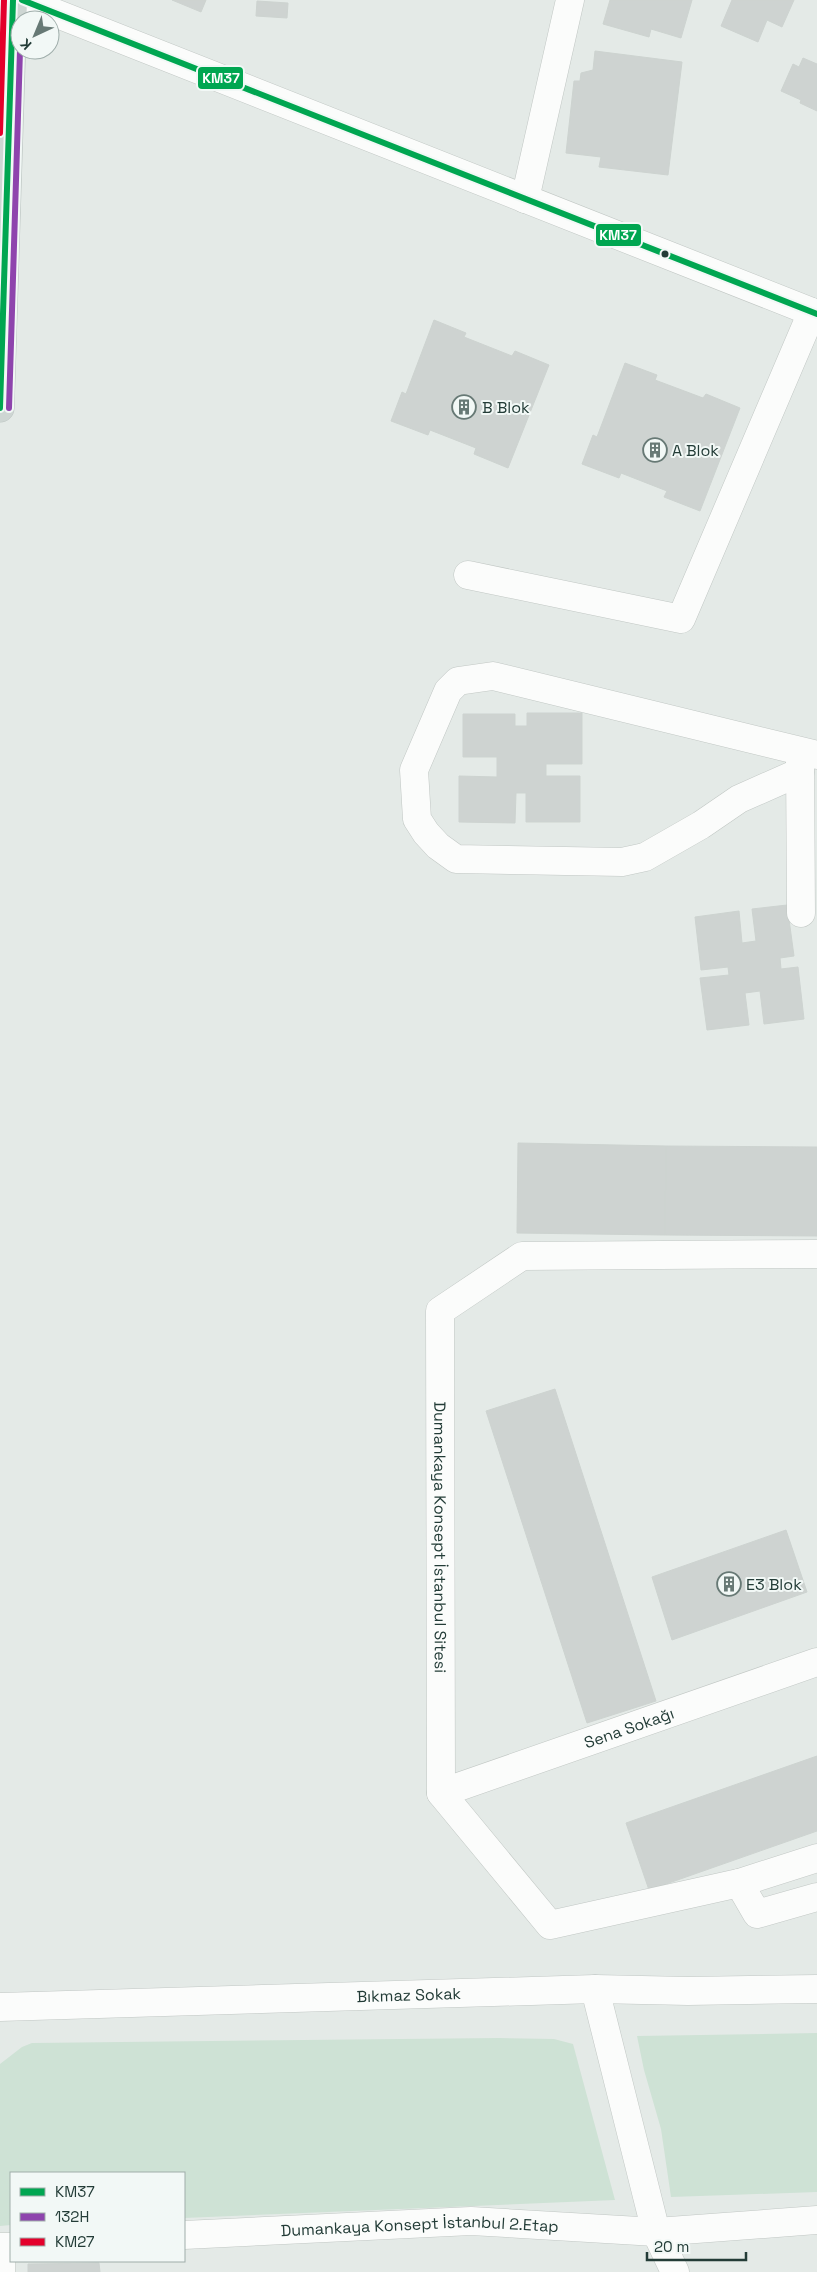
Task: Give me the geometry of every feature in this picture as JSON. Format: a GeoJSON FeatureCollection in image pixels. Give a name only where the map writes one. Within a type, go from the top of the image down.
{"type":"FeatureCollection","features":[{"type":"Feature","properties":{"kind":"main road"},"geometry":{"type":"LineString","coordinates":[[0,408],[13,0]]}},
{"type":"Feature","properties":{"kind":"street"},"geometry":{"type":"LineString","coordinates":[[22,0],[815,313],[681,619],[468,575]]}},
{"type":"Feature","properties":{"kind":"street"},"geometry":{"type":"LineString","coordinates":[[525,199],[570,0]]}},
{"type":"Feature","properties":{"kind":"street"},"geometry":{"type":"LineString","coordinates":[[493,676],[806,760],[645,857],[622,862],[456,859],[438,846],[417,819],[414,770],[448,691],[458,682],[493,676]]}},
{"type":"Feature","properties":{"kind":"street"},"geometry":{"type":"LineString","coordinates":[[801,913],[806,760]]}},
{"type":"Feature","properties":{"kind":"street","name":"Dumankaya Konsept İstanbul Sitesi"},"geometry":{"type":"LineString","coordinates":[[441,1793],[440,1311],[522,1256],[817,1254]]}},
{"type":"Feature","properties":{"kind":"street","name":"Sena Sokağı"},"geometry":{"type":"LineString","coordinates":[[441,1793],[817,1662]]}},
{"type":"Feature","properties":{"kind":"street"},"geometry":{"type":"LineString","coordinates":[[441,1793],[550,1925],[739,1883],[817,1858]]}},
{"type":"Feature","properties":{"kind":"street"},"geometry":{"type":"LineString","coordinates":[[739,1883],[756,1914],[817,1897]]}},
{"type":"Feature","properties":{"kind":"street"},"geometry":{"type":"LineString","coordinates":[[595,1989],[656,2232],[675,2272]]}},
{"type":"Feature","properties":{"kind":"street","name":"Bıkmaz Sokak"},"geometry":{"type":"LineString","coordinates":[[0,2007],[595,1989],[688,1991],[817,1989]]}},
{"type":"Feature","properties":{"kind":"street","name":"Dumankaya Konsept İstanbul 2.Etap"},"geometry":{"type":"LineString","coordinates":[[185,2235],[471,2221],[656,2232],[817,2220]]}},
{"type":"Feature","properties":{"kind":"street"},"geometry":{"type":"LineString","coordinates":[[1,2272],[1,2247],[10,2247]]}},
{"type":"Feature","properties":{"kind":"green space"},"geometry":{"type":"Polygon","coordinates":[[[817,2033],[817,2192],[671,2197],[661,2129],[644,2070],[637,2036],[817,2033]]]}},
{"type":"Feature","properties":{"kind":"green space"},"geometry":{"type":"Polygon","coordinates":[[[499,2038],[554,2039],[573,2044],[615,2200],[185,2218],[185,2172],[10,2172],[10,2225],[0,2226],[0,2064],[22,2047],[32,2043],[499,2038]]]}},
{"type":"Feature","properties":{"kind":"building"},"geometry":{"type":"Polygon","coordinates":[[[172,0],[206,0],[201,12],[172,0]]]}},
{"type":"Feature","properties":{"kind":"building"},"geometry":{"type":"Polygon","coordinates":[[[610,0],[692,0],[681,38],[651,29],[649,37],[603,24],[610,0]]]}},
{"type":"Feature","properties":{"kind":"building"},"geometry":{"type":"Polygon","coordinates":[[[732,0],[794,0],[782,27],[767,20],[758,42],[721,26],[732,0]]]}},
{"type":"Feature","properties":{"kind":"building"},"geometry":{"type":"Polygon","coordinates":[[[257,1],[288,3],[287,18],[256,16],[257,1]]]}},
{"type":"Feature","properties":{"kind":"building"},"geometry":{"type":"Polygon","coordinates":[[[595,51],[682,62],[668,175],[599,167],[601,157],[566,153],[574,81],[580,81],[581,73],[593,70],[595,51]]]}},
{"type":"Feature","properties":{"kind":"building"},"geometry":{"type":"Polygon","coordinates":[[[803,58],[817,64],[817,111],[800,103],[801,100],[781,91],[793,64],[799,67],[803,58]]]}},
{"type":"Feature","properties":{"kind":"building","name":"B Blok"},"geometry":{"type":"Polygon","coordinates":[[[434,320],[466,333],[464,337],[512,356],[515,351],[549,365],[508,468],[474,454],[476,448],[430,430],[428,435],[391,421],[402,392],[406,394],[434,320]]]}},
{"type":"Feature","properties":{"kind":"building","name":"A Blok"},"geometry":{"type":"Polygon","coordinates":[[[625,363],[657,375],[655,380],[703,398],[706,394],[740,408],[700,511],[664,497],[667,491],[621,473],[619,478],[582,464],[593,435],[597,437],[625,363]]]}},
{"type":"Feature","properties":{"kind":"building"},"geometry":{"type":"Polygon","coordinates":[[[527,713],[582,713],[582,764],[546,764],[546,776],[580,776],[580,822],[526,822],[526,793],[516,793],[515,823],[459,822],[459,776],[497,777],[497,757],[463,757],[463,714],[515,714],[515,726],[527,726],[527,713]]]}},
{"type":"Feature","properties":{"kind":"building"},"geometry":{"type":"Polygon","coordinates":[[[787,905],[794,956],[780,958],[781,969],[798,967],[804,1019],[764,1024],[760,991],[745,993],[749,1025],[707,1030],[700,978],[729,975],[728,967],[701,970],[695,917],[739,911],[742,943],[756,941],[752,909],[787,905]]]}},
{"type":"Feature","properties":{"kind":"building"},"geometry":{"type":"Polygon","coordinates":[[[518,1143],[666,1146],[665,1235],[517,1233],[518,1143]]]}},
{"type":"Feature","properties":{"kind":"building"},"geometry":{"type":"Polygon","coordinates":[[[666,1146],[817,1147],[817,1236],[665,1235],[666,1146]]]}},
{"type":"Feature","properties":{"kind":"building"},"geometry":{"type":"Polygon","coordinates":[[[555,1389],[656,1701],[587,1723],[486,1411],[555,1389]]]}},
{"type":"Feature","properties":{"kind":"building","name":"E3 Blok"},"geometry":{"type":"Polygon","coordinates":[[[786,1530],[807,1592],[672,1640],[652,1577],[786,1530]]]}},
{"type":"Feature","properties":{"kind":"building"},"geometry":{"type":"Polygon","coordinates":[[[817,1756],[817,1831],[649,1890],[626,1823],[817,1756]]]}},
{"type":"Feature","properties":{"kind":"building"},"geometry":{"type":"Polygon","coordinates":[[[99,2263],[100,2272],[28,2272],[28,2264],[99,2263]]]}},
{"type":"Feature","properties":{"kind":"transit line","name":"KM27"},"geometry":{"type":"LineString","coordinates":[[0,133],[4,0]]}},
{"type":"Feature","properties":{"kind":"transit line","name":"KM37"},"geometry":{"type":"LineString","coordinates":[[0,408],[13,0]]}},
{"type":"Feature","properties":{"kind":"transit line","name":"KM37"},"geometry":{"type":"LineString","coordinates":[[22,0],[817,314]]}},
{"type":"Feature","properties":{"kind":"transit line","name":"132H"},"geometry":{"type":"LineString","coordinates":[[9,408],[20,60]]}},
{"type":"Feature","properties":{"kind":"place","name":"B Blok"},"geometry":{"type":"Point","coordinates":[464,407]}},
{"type":"Feature","properties":{"kind":"place","name":"A Blok"},"geometry":{"type":"Point","coordinates":[655,450]}},
{"type":"Feature","properties":{"kind":"place","name":"E3 Blok"},"geometry":{"type":"Point","coordinates":[729,1584]}}]}
